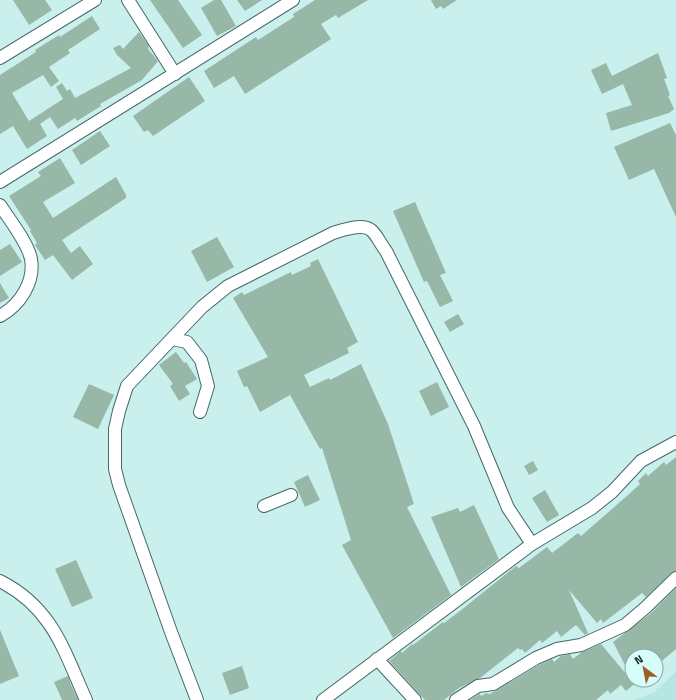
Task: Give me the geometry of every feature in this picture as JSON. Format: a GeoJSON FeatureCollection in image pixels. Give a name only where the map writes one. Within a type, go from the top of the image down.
{"type":"FeatureCollection","features":[{"type":"Feature","properties":{"kind":"street"},"geometry":{"type":"LineString","coordinates":[[0,58],[95,0]]}},
{"type":"Feature","properties":{"kind":"street"},"geometry":{"type":"LineString","coordinates":[[128,0],[175,74]]}},
{"type":"Feature","properties":{"kind":"street"},"geometry":{"type":"LineString","coordinates":[[0,182],[293,0]]}},
{"type":"Feature","properties":{"kind":"street"},"geometry":{"type":"LineString","coordinates":[[0,205],[25,245],[31,258],[31,271],[28,286],[22,297],[13,307],[0,316]]}},
{"type":"Feature","properties":{"kind":"street"},"geometry":{"type":"LineString","coordinates":[[197,700],[170,632],[119,485],[115,469],[115,430],[119,411],[127,386],[202,307],[228,286],[333,233],[345,229],[364,228],[370,230],[397,270],[474,426],[508,508],[532,544]]}},
{"type":"Feature","properties":{"kind":"street"},"geometry":{"type":"LineString","coordinates":[[172,339],[187,342],[201,360],[208,386],[200,412]]}},
{"type":"Feature","properties":{"kind":"street"},"geometry":{"type":"LineString","coordinates":[[323,700],[532,544],[592,508],[612,492],[641,461],[676,442]]}},
{"type":"Feature","properties":{"kind":"street"},"geometry":{"type":"LineString","coordinates":[[264,506],[291,495]]}},
{"type":"Feature","properties":{"kind":"street"},"geometry":{"type":"LineString","coordinates":[[456,700],[478,686],[493,684],[536,658],[557,649],[581,645],[619,627],[645,608],[676,578]]}},
{"type":"Feature","properties":{"kind":"street"},"geometry":{"type":"LineString","coordinates":[[0,581],[20,593],[53,628],[64,647],[86,700]]}},
{"type":"Feature","properties":{"kind":"street"},"geometry":{"type":"LineString","coordinates":[[377,660],[415,700]]}},
{"type":"Feature","properties":{"kind":"shaded area"},"geometry":{"type":"Polygon","coordinates":[[[676,672],[676,700],[633,700],[653,693],[658,688],[664,688],[664,683],[676,672]]]}},
{"type":"Feature","properties":{"kind":"building"},"geometry":{"type":"Polygon","coordinates":[[[13,0],[45,0],[52,10],[29,25],[13,0]]]}},
{"type":"Feature","properties":{"kind":"building"},"geometry":{"type":"Polygon","coordinates":[[[150,0],[178,0],[202,35],[183,48],[150,0]]]}},
{"type":"Feature","properties":{"kind":"building"},"geometry":{"type":"Polygon","coordinates":[[[214,0],[221,0],[236,26],[217,36],[201,8],[214,0]]]}},
{"type":"Feature","properties":{"kind":"building"},"geometry":{"type":"Polygon","coordinates":[[[237,0],[262,0],[245,11],[237,0]]]}},
{"type":"Feature","properties":{"kind":"building"},"geometry":{"type":"Polygon","coordinates":[[[315,0],[368,0],[338,18],[336,15],[321,24],[331,39],[245,94],[234,76],[214,88],[204,71],[256,37],[258,40],[294,17],[293,14],[315,0]]]}},
{"type":"Feature","properties":{"kind":"building"},"geometry":{"type":"Polygon","coordinates":[[[431,0],[457,0],[443,9],[441,6],[436,9],[431,0]]]}},
{"type":"Feature","properties":{"kind":"building"},"geometry":{"type":"Polygon","coordinates":[[[92,16],[100,29],[68,50],[70,53],[49,67],[59,81],[51,87],[43,75],[12,93],[29,121],[63,99],[56,87],[62,83],[67,91],[70,89],[75,98],[131,68],[117,55],[113,48],[120,45],[123,49],[139,32],[149,46],[148,49],[158,61],[142,80],[100,104],[101,106],[77,121],[75,118],[58,129],[50,117],[40,124],[47,136],[27,149],[13,126],[0,134],[0,75],[36,52],[35,50],[59,35],[60,37],[92,16]]]}},
{"type":"Feature","properties":{"kind":"building"},"geometry":{"type":"Polygon","coordinates":[[[658,53],[667,78],[664,79],[670,95],[668,96],[674,109],[669,113],[611,131],[606,113],[632,105],[623,84],[602,94],[591,70],[606,63],[612,76],[658,53]]]}},
{"type":"Feature","properties":{"kind":"building"},"geometry":{"type":"Polygon","coordinates":[[[189,77],[205,101],[153,136],[148,130],[144,132],[133,116],[189,77]]]}},
{"type":"Feature","properties":{"kind":"building"},"geometry":{"type":"Polygon","coordinates":[[[670,123],[676,135],[676,217],[654,169],[629,180],[614,147],[670,123]]]}},
{"type":"Feature","properties":{"kind":"building"},"geometry":{"type":"Polygon","coordinates":[[[100,131],[110,146],[81,165],[72,150],[100,131]]]}},
{"type":"Feature","properties":{"kind":"building"},"geometry":{"type":"Polygon","coordinates":[[[60,158],[75,183],[43,202],[53,218],[116,177],[126,195],[126,198],[62,240],[71,253],[80,246],[93,264],[72,280],[53,255],[45,260],[35,245],[37,243],[30,231],[31,230],[9,196],[41,176],[38,172],[60,158]]]}},
{"type":"Feature","properties":{"kind":"building"},"geometry":{"type":"Polygon","coordinates":[[[415,202],[446,273],[440,275],[453,301],[440,307],[427,281],[424,282],[393,211],[415,202]]]}},
{"type":"Feature","properties":{"kind":"building"},"geometry":{"type":"Polygon","coordinates":[[[217,237],[234,267],[207,282],[191,251],[217,237]]]}},
{"type":"Feature","properties":{"kind":"building"},"geometry":{"type":"Polygon","coordinates":[[[10,244],[22,262],[0,276],[0,250],[10,244]]]}},
{"type":"Feature","properties":{"kind":"building"},"geometry":{"type":"Polygon","coordinates":[[[318,259],[358,342],[347,348],[349,353],[304,375],[310,387],[329,378],[330,380],[361,364],[388,424],[414,504],[407,507],[451,595],[393,638],[342,545],[351,540],[322,448],[320,449],[290,395],[260,412],[247,386],[244,387],[237,371],[268,357],[233,298],[242,292],[244,295],[291,272],[292,275],[311,266],[310,263],[318,259]]]}},
{"type":"Feature","properties":{"kind":"building"},"geometry":{"type":"Polygon","coordinates":[[[0,283],[9,298],[0,303],[0,283]]]}},
{"type":"Feature","properties":{"kind":"building"},"geometry":{"type":"Polygon","coordinates":[[[458,314],[464,324],[450,332],[444,322],[458,314]]]}},
{"type":"Feature","properties":{"kind":"building"},"geometry":{"type":"Polygon","coordinates":[[[176,352],[184,363],[186,362],[197,379],[185,386],[190,394],[179,401],[170,386],[173,384],[159,365],[176,352]]]}},
{"type":"Feature","properties":{"kind":"building"},"geometry":{"type":"Polygon","coordinates":[[[437,382],[449,407],[431,416],[419,391],[437,382]]]}},
{"type":"Feature","properties":{"kind":"building"},"geometry":{"type":"Polygon","coordinates":[[[89,384],[114,395],[98,429],[73,417],[89,384]]]}},
{"type":"Feature","properties":{"kind":"building"},"geometry":{"type":"Polygon","coordinates":[[[676,457],[676,571],[671,573],[646,597],[642,593],[603,623],[601,619],[597,623],[569,590],[588,633],[585,635],[576,625],[561,637],[557,631],[542,643],[540,640],[525,653],[522,649],[520,650],[518,648],[480,678],[459,688],[444,700],[425,700],[389,661],[401,651],[402,653],[412,644],[413,645],[443,622],[444,623],[516,566],[519,568],[547,547],[552,553],[578,533],[581,536],[640,484],[638,481],[646,473],[648,476],[664,462],[666,465],[676,457]]]}},
{"type":"Feature","properties":{"kind":"building"},"geometry":{"type":"Polygon","coordinates":[[[533,461],[538,470],[529,475],[524,466],[533,461]]]}},
{"type":"Feature","properties":{"kind":"building"},"geometry":{"type":"Polygon","coordinates":[[[308,475],[320,500],[305,507],[294,482],[308,475]]]}},
{"type":"Feature","properties":{"kind":"building"},"geometry":{"type":"Polygon","coordinates":[[[545,490],[559,515],[547,522],[532,498],[545,490]]]}},
{"type":"Feature","properties":{"kind":"building"},"geometry":{"type":"Polygon","coordinates":[[[474,505],[499,559],[461,587],[431,517],[458,508],[460,512],[474,505]]]}},
{"type":"Feature","properties":{"kind":"building"},"geometry":{"type":"Polygon","coordinates":[[[76,560],[93,598],[72,607],[55,569],[76,560]]]}},
{"type":"Feature","properties":{"kind":"building"},"geometry":{"type":"Polygon","coordinates":[[[676,588],[676,649],[664,659],[664,648],[624,648],[624,663],[613,642],[650,614],[676,588]]]}},
{"type":"Feature","properties":{"kind":"building"},"geometry":{"type":"Polygon","coordinates":[[[0,630],[19,676],[0,684],[0,630]]]}},
{"type":"Feature","properties":{"kind":"building"},"geometry":{"type":"Polygon","coordinates":[[[601,644],[624,671],[624,688],[630,688],[626,691],[621,685],[610,694],[608,690],[596,700],[470,700],[480,694],[481,696],[486,693],[490,694],[552,659],[554,662],[561,656],[570,654],[573,659],[582,652],[601,644]]]}},
{"type":"Feature","properties":{"kind":"building"},"geometry":{"type":"Polygon","coordinates":[[[242,666],[249,688],[230,695],[222,673],[242,666]]]}},
{"type":"Feature","properties":{"kind":"building"},"geometry":{"type":"Polygon","coordinates":[[[68,676],[78,700],[62,700],[54,682],[68,676]]]}}]}
